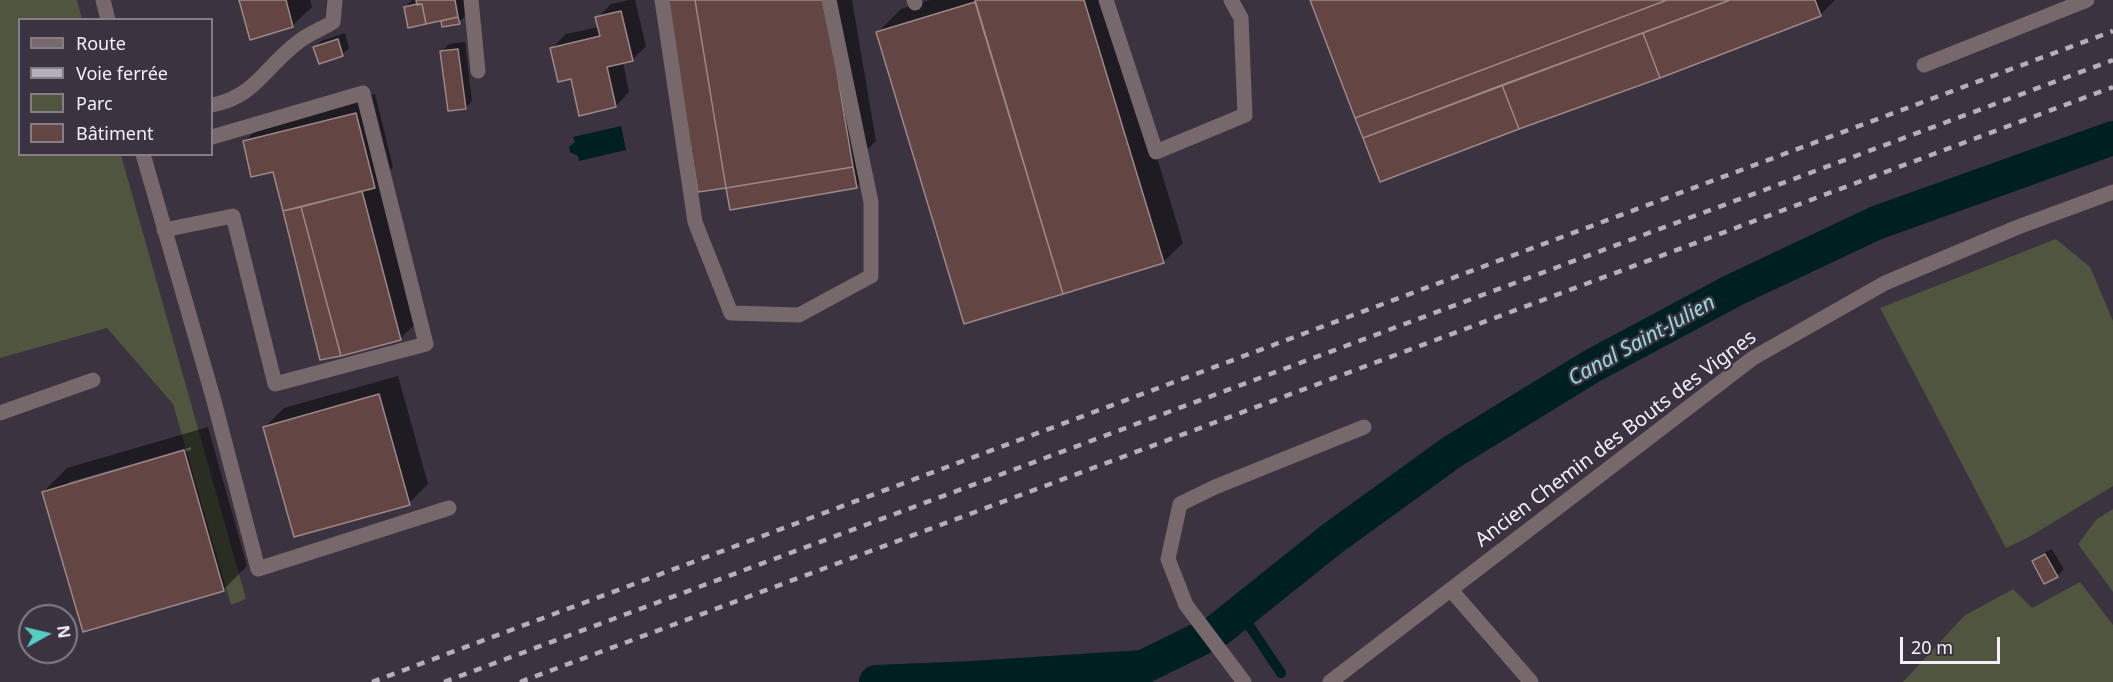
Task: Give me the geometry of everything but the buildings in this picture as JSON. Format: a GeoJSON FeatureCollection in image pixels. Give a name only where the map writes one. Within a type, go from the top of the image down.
{"type":"FeatureCollection","features":[{"type":"Feature","properties":{"kind":"street"},"geometry":{"type":"LineString","coordinates":[[103,0],[108,18]]}},
{"type":"Feature","properties":{"kind":"street"},"geometry":{"type":"LineString","coordinates":[[213,105],[248,92],[297,42],[333,22],[335,0]]}},
{"type":"Feature","properties":{"kind":"street"},"geometry":{"type":"LineString","coordinates":[[471,0],[478,70]]}},
{"type":"Feature","properties":{"kind":"street"},"geometry":{"type":"LineString","coordinates":[[662,0],[695,222],[731,313],[799,315],[871,276],[871,202],[829,0]]}},
{"type":"Feature","properties":{"kind":"street"},"geometry":{"type":"LineString","coordinates":[[1106,0],[1156,152],[1245,115],[1240,18],[1231,0]]}},
{"type":"Feature","properties":{"kind":"street"},"geometry":{"type":"LineString","coordinates":[[1924,65],[2086,0]]}},
{"type":"Feature","properties":{"kind":"street"},"geometry":{"type":"LineString","coordinates":[[164,230],[233,216],[276,384],[426,344],[363,93],[213,137]]}},
{"type":"Feature","properties":{"kind":"street"},"geometry":{"type":"LineString","coordinates":[[145,156],[258,568],[449,508]]}},
{"type":"Feature","properties":{"kind":"street","name":"Ancien Chemin des Bouts des Vignes"},"geometry":{"type":"LineString","coordinates":[[1330,682],[1753,358],[1885,283],[2018,227],[2113,192]]}},
{"type":"Feature","properties":{"kind":"street"},"geometry":{"type":"LineString","coordinates":[[0,413],[93,380]]}},
{"type":"Feature","properties":{"kind":"street"},"geometry":{"type":"LineString","coordinates":[[1244,682],[1186,605],[1168,559],[1180,504],[1215,487],[1364,427]]}},
{"type":"Feature","properties":{"kind":"street"},"geometry":{"type":"LineString","coordinates":[[1450,590],[1531,682]]}},
{"type":"Feature","properties":{"kind":"green space"},"geometry":{"type":"Polygon","coordinates":[[[0,0],[77,0],[82,18],[18,18],[18,156],[121,156],[246,599],[231,605],[173,404],[107,328],[0,358],[0,0]]]}},
{"type":"Feature","properties":{"kind":"green space"},"geometry":{"type":"Polygon","coordinates":[[[2056,239],[2090,267],[2113,321],[2113,486],[2029,537],[2006,548],[1880,308],[2056,239]]]}},
{"type":"Feature","properties":{"kind":"green space"},"geometry":{"type":"Polygon","coordinates":[[[2113,509],[2113,592],[2078,544],[2097,519],[2113,509]]]}},
{"type":"Feature","properties":{"kind":"green space"},"geometry":{"type":"Polygon","coordinates":[[[2080,582],[2113,625],[2113,682],[1903,682],[1964,616],[2013,589],[2032,608],[2080,582]]]}},
{"type":"Feature","properties":{"kind":"shaded area"},"geometry":{"type":"Polygon","coordinates":[[[621,126],[626,150],[579,161],[578,156],[570,152],[569,147],[575,142],[573,137],[621,126]]]}},
{"type":"Feature","properties":{"kind":"waterway","name":"Canal Saint-Julien"},"geometry":{"type":"LineString","coordinates":[[1218,630],[1333,538],[1452,452],[1592,366],[1734,290],[1876,223],[2113,138]]}},
{"type":"Feature","properties":{"kind":"waterway"},"geometry":{"type":"LineString","coordinates":[[1240,612],[1281,673]]}},
{"type":"Feature","properties":{"kind":"waterway","name":"Canal Saint-Julien"},"geometry":{"type":"LineString","coordinates":[[876,682],[1143,667],[1200,639]]}},
{"type":"Feature","properties":{"kind":"railway"},"geometry":{"type":"LineString","coordinates":[[372,682],[2113,31]]}},
{"type":"Feature","properties":{"kind":"railway"},"geometry":{"type":"LineString","coordinates":[[444,682],[2113,60]]}},
{"type":"Feature","properties":{"kind":"railway"},"geometry":{"type":"LineString","coordinates":[[520,682],[2113,87]]}}]}
